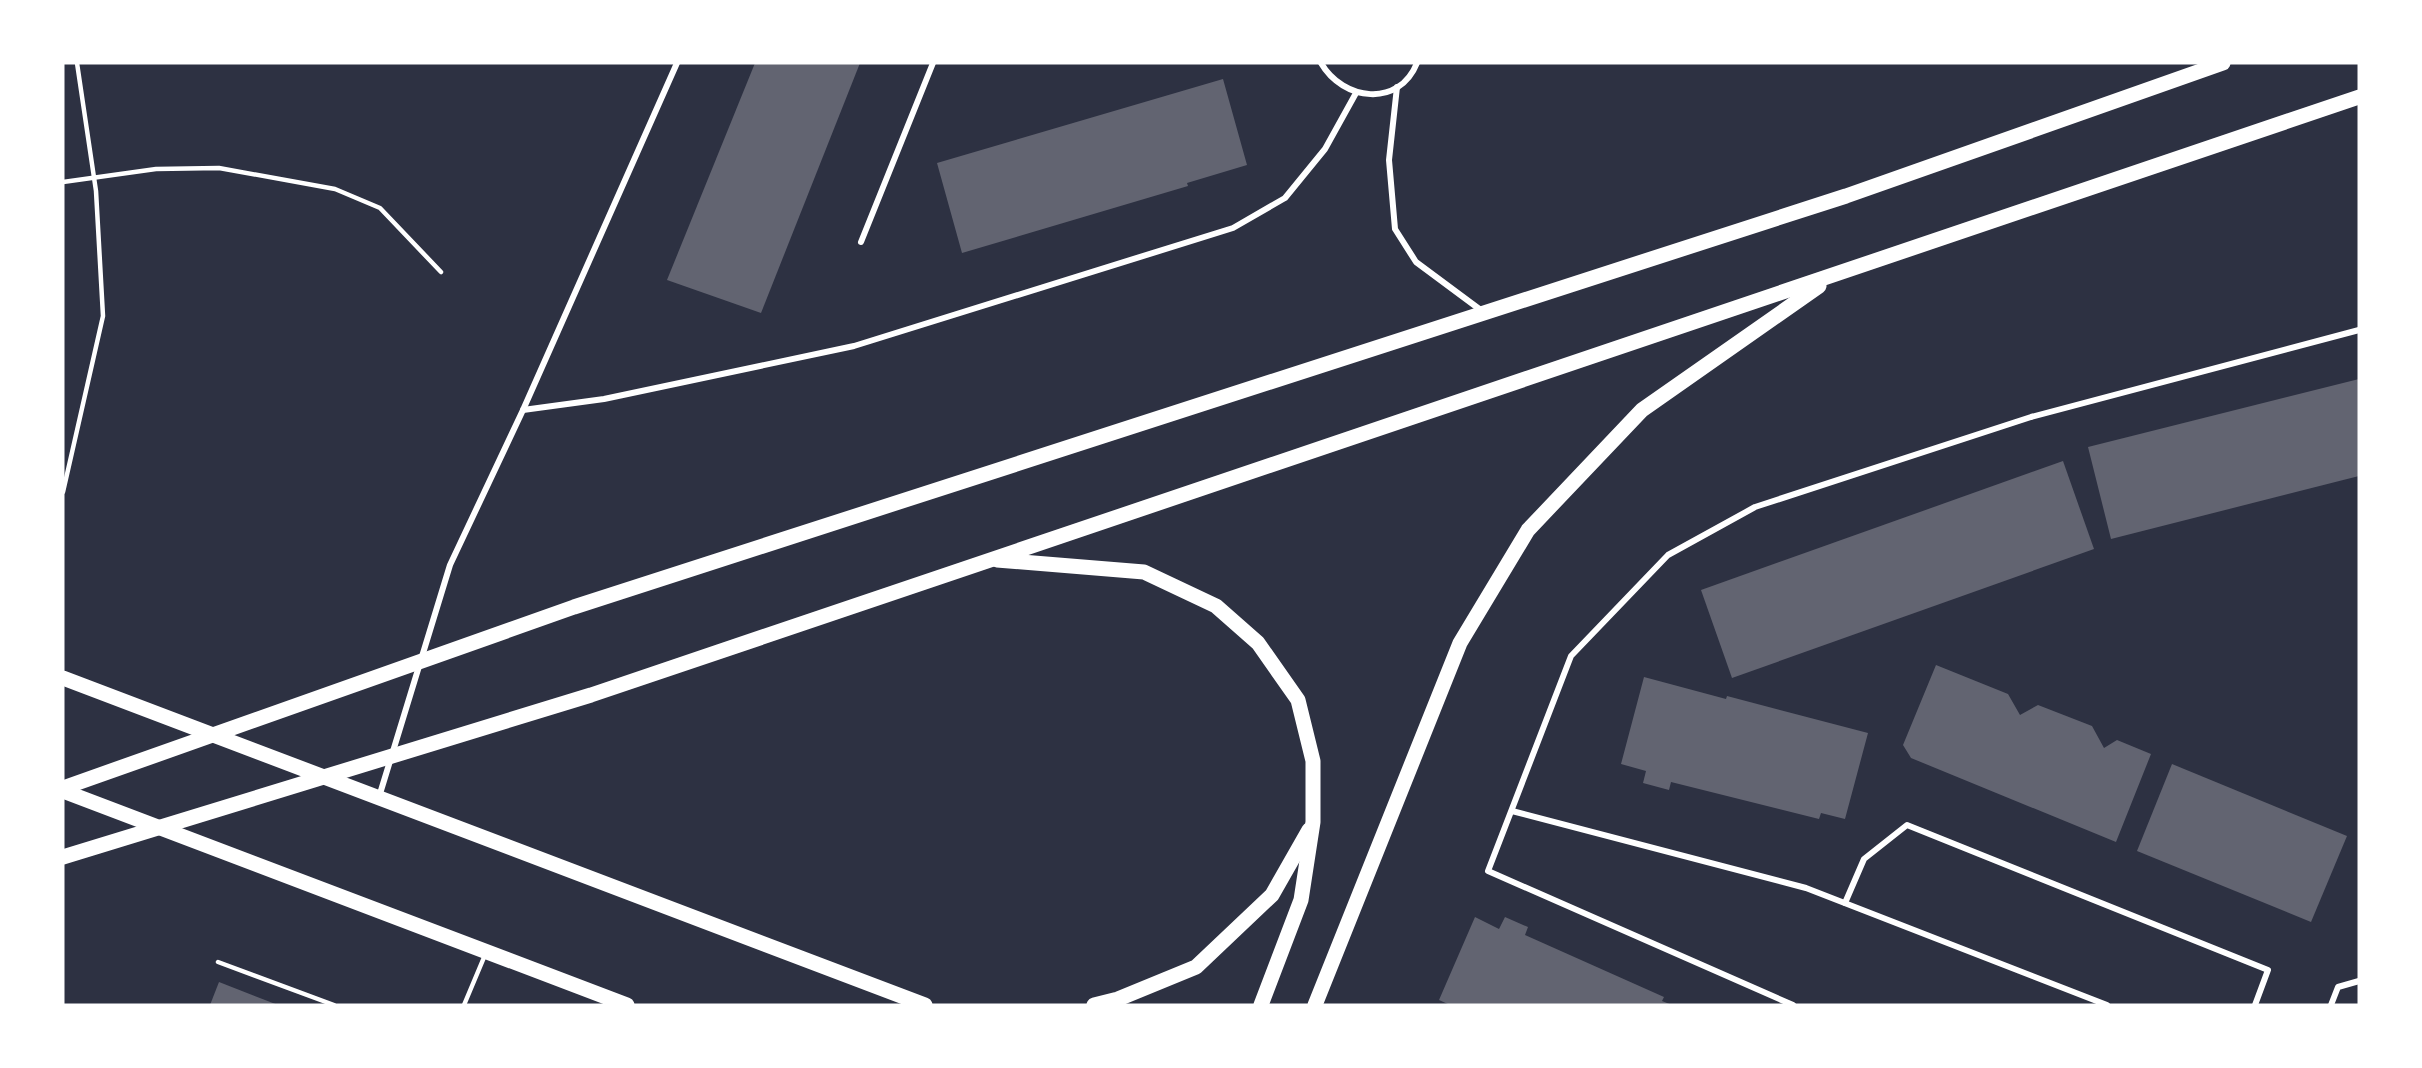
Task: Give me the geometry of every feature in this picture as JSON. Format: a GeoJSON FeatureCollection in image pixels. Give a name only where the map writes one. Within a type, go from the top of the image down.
{"type":"FeatureCollection","features":[{"type":"Feature","properties":{"kind":"main road"},"geometry":{"type":"LineString","coordinates":[[63,789],[574,607],[1846,196],[2223,63]]}},
{"type":"Feature","properties":{"kind":"main road"},"geometry":{"type":"LineString","coordinates":[[63,857],[591,695],[2359,97]]}},
{"type":"Feature","properties":{"kind":"main road"},"geometry":{"type":"LineString","coordinates":[[1315,1005],[1460,643],[1528,530],[1642,410],[1833,276]]}},
{"type":"Feature","properties":{"kind":"main road"},"geometry":{"type":"LineString","coordinates":[[991,560],[1144,572],[1216,606],[1258,643],[1298,700],[1314,761],[1313,822],[1301,900],[1261,1005]]}},
{"type":"Feature","properties":{"kind":"main road"},"geometry":{"type":"LineString","coordinates":[[63,678],[925,1005]]}},
{"type":"Feature","properties":{"kind":"main road"},"geometry":{"type":"LineString","coordinates":[[63,789],[486,953],[627,1005]]}},
{"type":"Feature","properties":{"kind":"main road"},"geometry":{"type":"LineString","coordinates":[[1094,1005],[1118,999],[1196,968],[1272,895],[1313,822]]}},
{"type":"Feature","properties":{"kind":"street"},"geometry":{"type":"LineString","coordinates":[[379,798],[450,565],[523,410],[677,63]]}},
{"type":"Feature","properties":{"kind":"street"},"geometry":{"type":"LineString","coordinates":[[861,242],[933,63]]}},
{"type":"Feature","properties":{"kind":"street"},"geometry":{"type":"LineString","coordinates":[[1321,63],[1328,76],[1341,87],[1370,95],[1384,93],[1397,87],[1408,79],[1417,63]]}},
{"type":"Feature","properties":{"kind":"street"},"geometry":{"type":"LineString","coordinates":[[1397,87],[1389,160],[1395,229],[1416,261],[1485,313]]}},
{"type":"Feature","properties":{"kind":"street"},"geometry":{"type":"LineString","coordinates":[[523,410],[604,399],[854,346],[1233,228],[1285,198],[1324,149],[1356,93]]}},
{"type":"Feature","properties":{"kind":"street"},"geometry":{"type":"LineString","coordinates":[[1793,1005],[1488,871],[1571,656],[1668,555],[1755,507],[2031,417],[2359,330]]}},
{"type":"Feature","properties":{"kind":"street"},"geometry":{"type":"LineString","coordinates":[[1512,811],[1806,888],[2107,1005]]}},
{"type":"Feature","properties":{"kind":"street"},"geometry":{"type":"LineString","coordinates":[[1845,903],[1864,859],[1907,825],[2268,970],[2255,1005]]}},
{"type":"Feature","properties":{"kind":"street"},"geometry":{"type":"LineString","coordinates":[[2331,1005],[2338,987],[2359,981]]}},
{"type":"Feature","properties":{"kind":"lane"},"geometry":{"type":"LineString","coordinates":[[63,492],[103,316],[94,177],[77,63]]}},
{"type":"Feature","properties":{"kind":"lane"},"geometry":{"type":"LineString","coordinates":[[63,182],[156,169],[219,168],[335,189],[380,208],[441,272]]}},
{"type":"Feature","properties":{"kind":"lane"},"geometry":{"type":"LineString","coordinates":[[464,1005],[486,953]]}},
{"type":"Feature","properties":{"kind":"lane"},"geometry":{"type":"LineString","coordinates":[[218,962],[334,1005]]}},
{"type":"Feature","properties":{"kind":"building"},"geometry":{"type":"Polygon","coordinates":[[[755,63],[860,63],[761,313],[667,280],[755,63]]]}},
{"type":"Feature","properties":{"kind":"building"},"geometry":{"type":"Polygon","coordinates":[[[1223,79],[1247,165],[1187,183],[1188,186],[962,253],[937,163],[1223,79]]]}},
{"type":"Feature","properties":{"kind":"building"},"geometry":{"type":"Polygon","coordinates":[[[2359,379],[2359,476],[2111,539],[2088,447],[2359,379]]]}},
{"type":"Feature","properties":{"kind":"building"},"geometry":{"type":"Polygon","coordinates":[[[2063,461],[2094,549],[1732,678],[1701,590],[2063,461]]]}},
{"type":"Feature","properties":{"kind":"building"},"geometry":{"type":"Polygon","coordinates":[[[1936,665],[2008,694],[2020,715],[2038,705],[2092,726],[2104,748],[2117,740],[2151,754],[2116,842],[1911,758],[1903,745],[1936,665]]]}},
{"type":"Feature","properties":{"kind":"building"},"geometry":{"type":"Polygon","coordinates":[[[1644,677],[1868,733],[1845,819],[1821,813],[1819,819],[1671,782],[1669,790],[1643,783],[1646,771],[1621,764],[1644,677]]]}},
{"type":"Feature","properties":{"kind":"building"},"geometry":{"type":"Polygon","coordinates":[[[2172,764],[2347,836],[2311,922],[2137,851],[2172,764]]]}},
{"type":"Feature","properties":{"kind":"building"},"geometry":{"type":"Polygon","coordinates":[[[1475,917],[1499,929],[1505,917],[1528,927],[1525,935],[1664,997],[1662,1001],[1672,1005],[1450,1005],[1439,1000],[1475,917]]]}},
{"type":"Feature","properties":{"kind":"building"},"geometry":{"type":"Polygon","coordinates":[[[219,982],[278,1005],[210,1005],[219,982]]]}}]}
